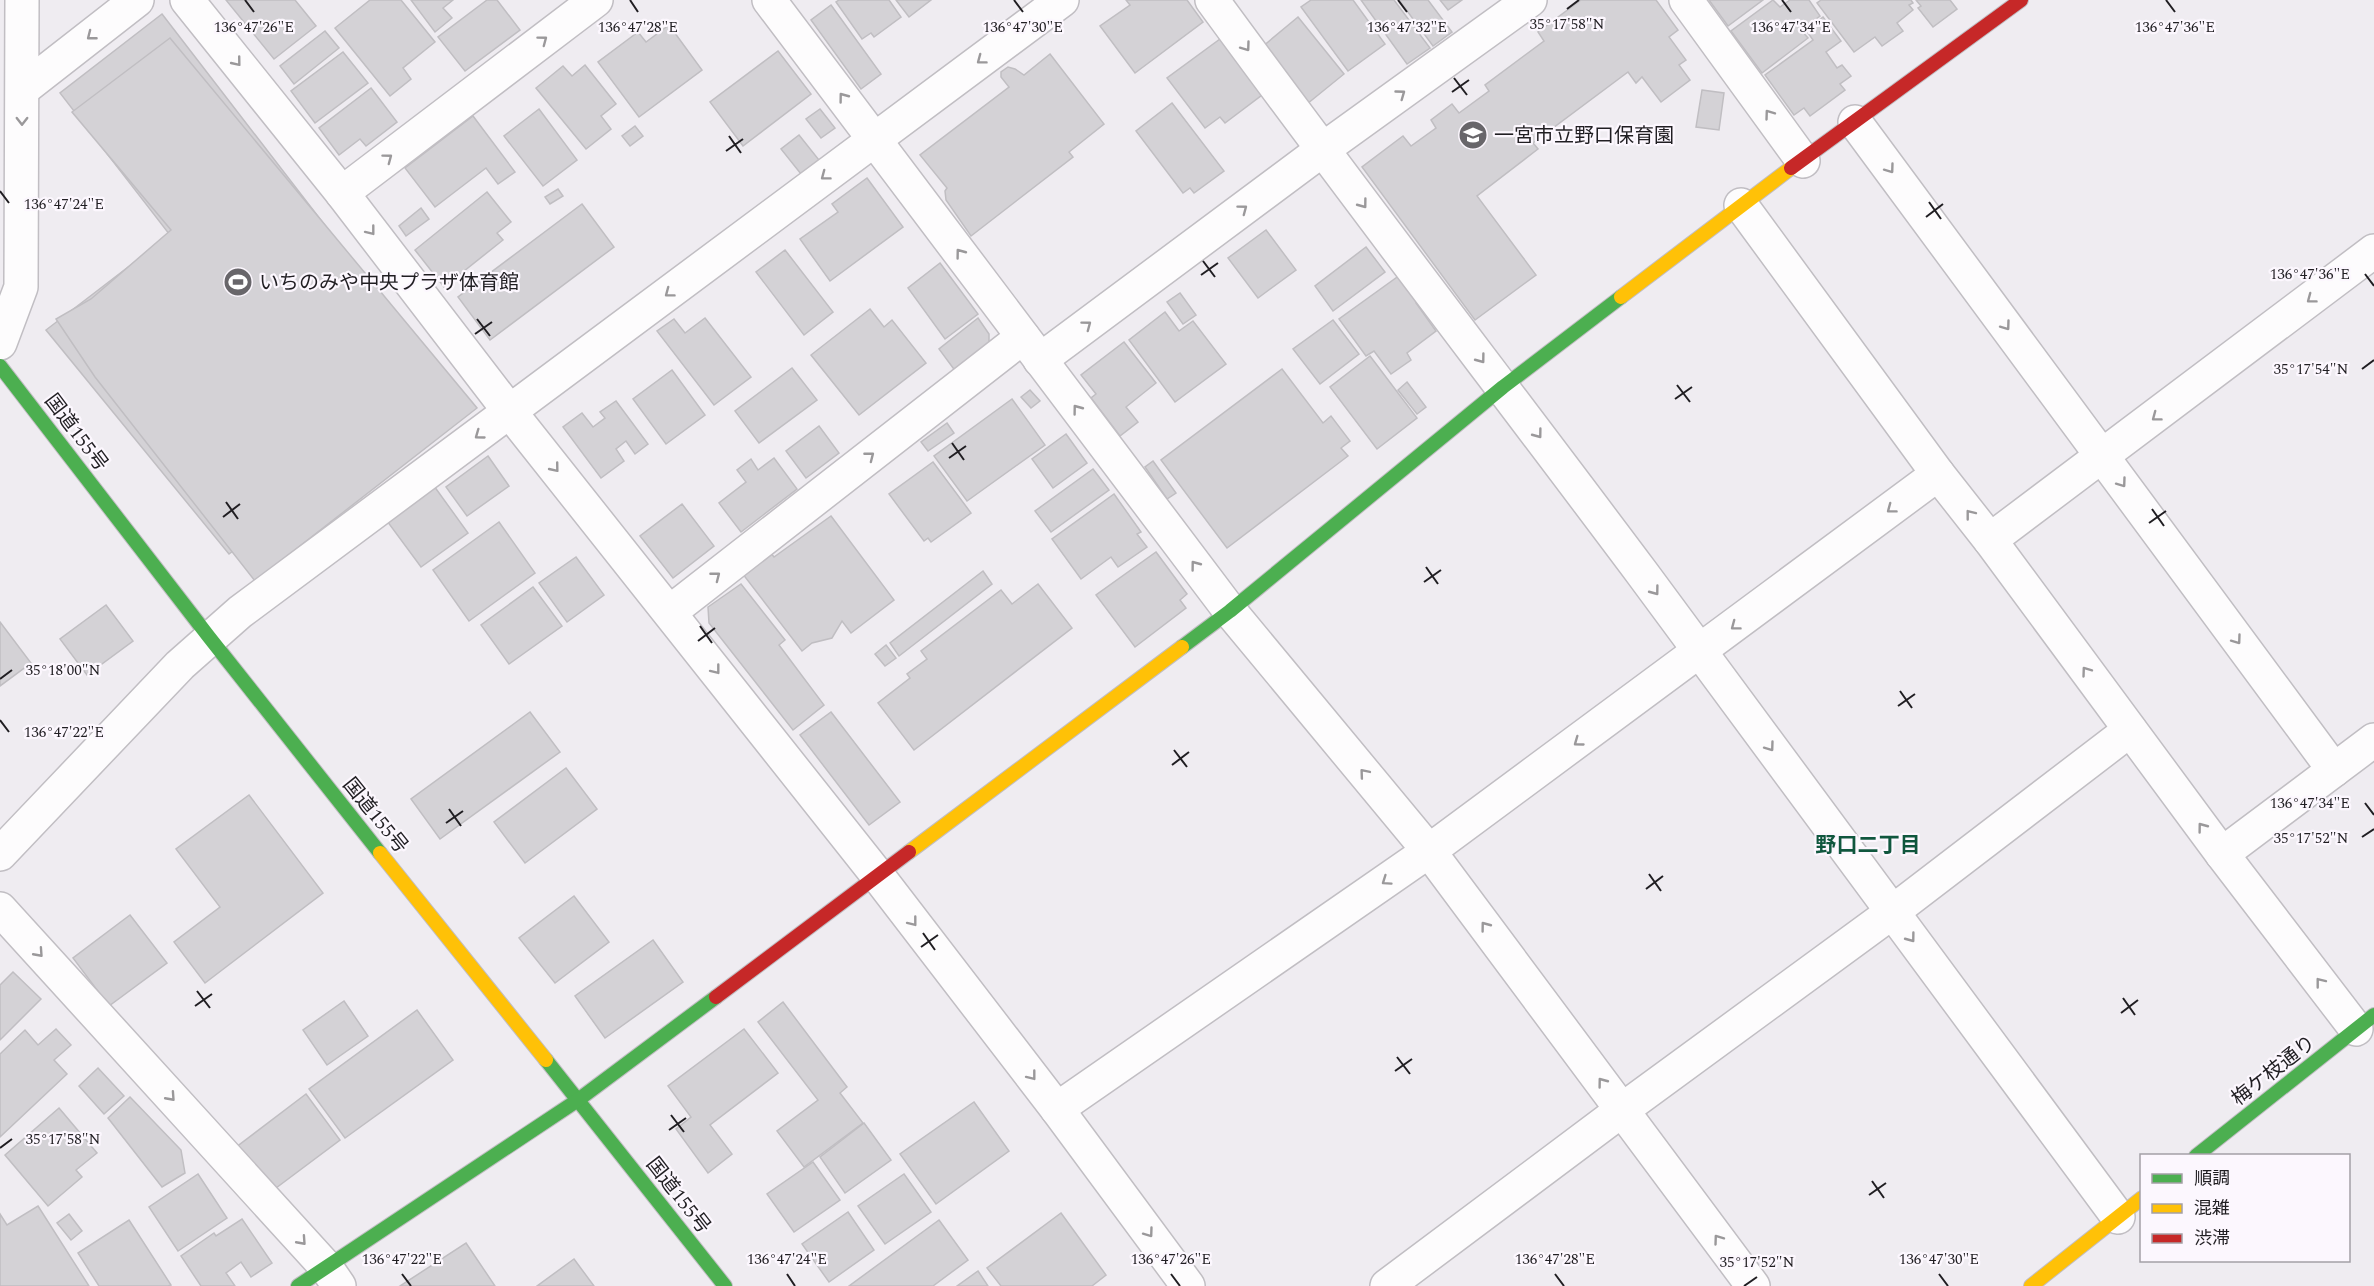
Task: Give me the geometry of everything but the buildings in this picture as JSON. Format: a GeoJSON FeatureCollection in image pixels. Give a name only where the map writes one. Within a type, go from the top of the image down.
{"type":"FeatureCollection","features":[{"type":"Feature","properties":{"kind":"main road"},"geometry":{"type":"LineString","coordinates":[[297,1286],[333,1276],[578,1100],[1230,611],[1503,387],[1741,206],[2021,0]]}},
{"type":"Feature","properties":{"kind":"main road","name":"国道155号"},"geometry":{"type":"LineString","coordinates":[[0,366],[209,637],[725,1286]]}},
{"type":"Feature","properties":{"kind":"main road","name":"梅ケ枝通り"},"geometry":{"type":"LineString","coordinates":[[2197,1154],[2365,1022]]}},
{"type":"Feature","properties":{"kind":"main road"},"geometry":{"type":"LineString","coordinates":[[2031,1286],[2130,1207]]}},
{"type":"Feature","properties":{"kind":"street"},"geometry":{"type":"LineString","coordinates":[[0,343],[21,287],[22,0]]}},
{"type":"Feature","properties":{"kind":"street"},"geometry":{"type":"LineString","coordinates":[[22,89],[137,0]]}},
{"type":"Feature","properties":{"kind":"street"},"geometry":{"type":"LineString","coordinates":[[187,0],[342,193],[510,412],[878,876],[1057,1108],[1188,1286]]}},
{"type":"Feature","properties":{"kind":"street"},"geometry":{"type":"LineString","coordinates":[[342,193],[596,0]]}},
{"type":"Feature","properties":{"kind":"street"},"geometry":{"type":"LineString","coordinates":[[769,0],[1230,611],[1429,851],[1753,1286]]}},
{"type":"Feature","properties":{"kind":"street"},"geometry":{"type":"LineString","coordinates":[[0,854],[180,665],[240,612],[1062,0]]}},
{"type":"Feature","properties":{"kind":"street"},"geometry":{"type":"LineString","coordinates":[[1212,0],[1322,150],[1700,651],[1891,913],[2130,1207]]}},
{"type":"Feature","properties":{"kind":"street"},"geometry":{"type":"LineString","coordinates":[[670,612],[1031,348],[1322,150],[1530,0]]}},
{"type":"Feature","properties":{"kind":"street"},"geometry":{"type":"LineString","coordinates":[[1686,0],[1803,161]]}},
{"type":"Feature","properties":{"kind":"street"},"geometry":{"type":"LineString","coordinates":[[1855,122],[2334,770]]}},
{"type":"Feature","properties":{"kind":"street"},"geometry":{"type":"LineString","coordinates":[[1741,206],[2222,854],[2365,1022]]}},
{"type":"Feature","properties":{"kind":"street"},"geometry":{"type":"LineString","coordinates":[[1990,540],[2374,251]]}},
{"type":"Feature","properties":{"kind":"street"},"geometry":{"type":"LineString","coordinates":[[1057,1108],[1429,851],[1938,474]]}},
{"type":"Feature","properties":{"kind":"street"},"geometry":{"type":"LineString","coordinates":[[1387,1286],[1891,913],[2130,730]]}},
{"type":"Feature","properties":{"kind":"street"},"geometry":{"type":"LineString","coordinates":[[2222,854],[2374,740]]}},
{"type":"Feature","properties":{"kind":"street"},"geometry":{"type":"LineString","coordinates":[[0,909],[333,1276]]}},
{"type":"Feature","properties":{"kind":"traffic: fast"},"geometry":{"type":"LineString","coordinates":[[1182,647],[1230,611],[1503,387],[1621,297]]}},
{"type":"Feature","properties":{"kind":"traffic: fast"},"geometry":{"type":"LineString","coordinates":[[0,366],[209,637],[380,853]]}},
{"type":"Feature","properties":{"kind":"traffic: fast"},"geometry":{"type":"LineString","coordinates":[[298,1286],[578,1100],[716,997]]}},
{"type":"Feature","properties":{"kind":"traffic: fast"},"geometry":{"type":"LineString","coordinates":[[2199,1154],[2374,1015]]}},
{"type":"Feature","properties":{"kind":"traffic: fast"},"geometry":{"type":"LineString","coordinates":[[546,1060],[725,1286]]}},
{"type":"Feature","properties":{"kind":"traffic: slow"},"geometry":{"type":"LineString","coordinates":[[1621,297],[1791,168]]}},
{"type":"Feature","properties":{"kind":"traffic: slow"},"geometry":{"type":"LineString","coordinates":[[909,852],[1182,647]]}},
{"type":"Feature","properties":{"kind":"traffic: slow"},"geometry":{"type":"LineString","coordinates":[[380,853],[546,1060]]}},
{"type":"Feature","properties":{"kind":"traffic: slow"},"geometry":{"type":"LineString","coordinates":[[2031,1286],[2140,1200]]}},
{"type":"Feature","properties":{"kind":"traffic: jam"},"geometry":{"type":"LineString","coordinates":[[1791,168],[2021,0]]}},
{"type":"Feature","properties":{"kind":"traffic: jam"},"geometry":{"type":"LineString","coordinates":[[716,997],[909,852]]}},
{"type":"Feature","properties":{"kind":"place","name":"一宮市立野口保育園"},"geometry":{"type":"Point","coordinates":[1473,135]}},
{"type":"Feature","properties":{"kind":"place","name":"いちのみや中央プラザ体育館"},"geometry":{"type":"Point","coordinates":[238,282]}},
{"type":"Feature","properties":{"kind":"district","name":"野口二丁目"},"geometry":{"type":"Point","coordinates":[1868,845]}}]}
